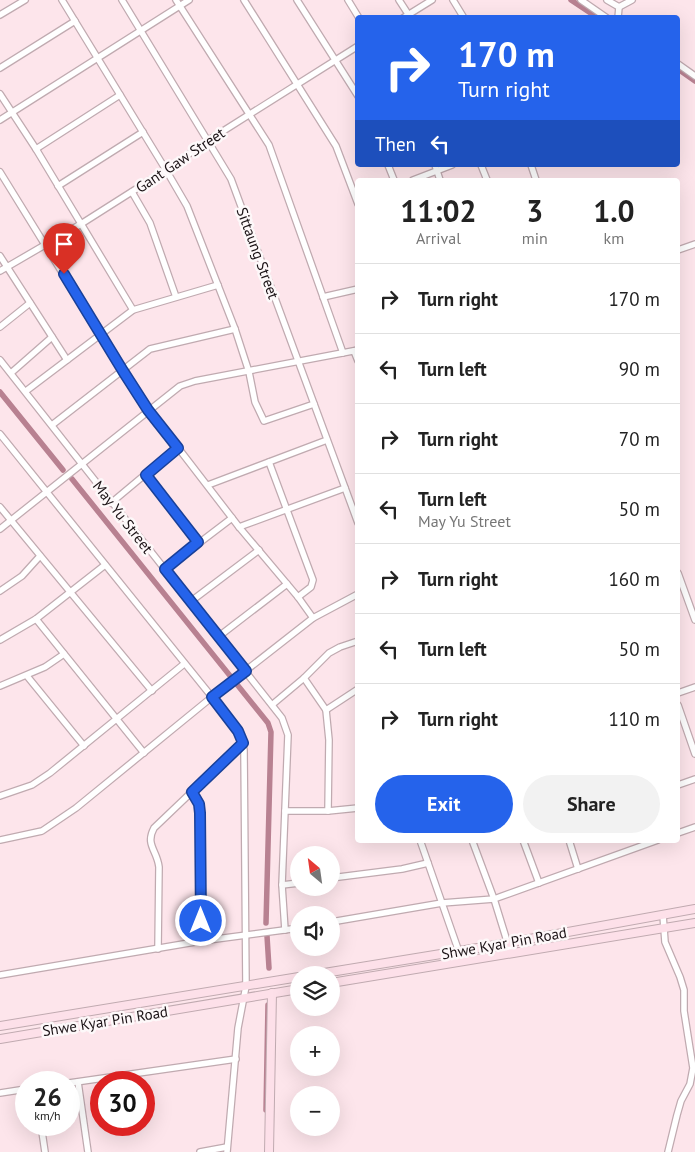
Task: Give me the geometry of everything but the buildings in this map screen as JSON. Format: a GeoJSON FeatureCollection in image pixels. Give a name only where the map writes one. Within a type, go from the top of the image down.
{"type":"FeatureCollection","features":[{"type":"Feature","properties":{"kind":"street"},"geometry":{"type":"LineString","coordinates":[[0,15],[25,0]]}},
{"type":"Feature","properties":{"kind":"street"},"geometry":{"type":"LineString","coordinates":[[62,0],[187,206],[234,329],[249,372],[255,402],[264,421],[314,404]]}},
{"type":"Feature","properties":{"kind":"street","name":"Sittaung Street"},"geometry":{"type":"LineString","coordinates":[[122,0],[231,179],[355,516]]}},
{"type":"Feature","properties":{"kind":"street"},"geometry":{"type":"LineString","coordinates":[[0,120],[178,3],[189,0]]}},
{"type":"Feature","properties":{"kind":"street"},"geometry":{"type":"LineString","coordinates":[[244,0],[336,146],[355,196]]}},
{"type":"Feature","properties":{"kind":"street"},"geometry":{"type":"LineString","coordinates":[[297,0],[355,91]]}},
{"type":"Feature","properties":{"kind":"street"},"geometry":{"type":"LineString","coordinates":[[348,0],[357,15]]}},
{"type":"Feature","properties":{"kind":"street"},"geometry":{"type":"LineString","coordinates":[[399,0],[406,15]]}},
{"type":"Feature","properties":{"kind":"street"},"geometry":{"type":"LineString","coordinates":[[409,15],[432,0]]}},
{"type":"Feature","properties":{"kind":"street"},"geometry":{"type":"LineString","coordinates":[[453,0],[462,15]]}},
{"type":"Feature","properties":{"kind":"street"},"geometry":{"type":"LineString","coordinates":[[581,0],[603,15]]}},
{"type":"Feature","properties":{"kind":"street"},"geometry":{"type":"LineString","coordinates":[[607,0],[619,7]]}},
{"type":"Feature","properties":{"kind":"street"},"geometry":{"type":"LineString","coordinates":[[619,7],[632,0]]}},
{"type":"Feature","properties":{"kind":"street"},"geometry":{"type":"LineString","coordinates":[[178,3],[268,145],[343,353]]}},
{"type":"Feature","properties":{"kind":"street"},"geometry":{"type":"LineString","coordinates":[[618,15],[619,7]]}},
{"type":"Feature","properties":{"kind":"street"},"geometry":{"type":"LineString","coordinates":[[0,68],[75,21]]}},
{"type":"Feature","properties":{"kind":"street","name":"Gant Gaw Street"},"geometry":{"type":"LineString","coordinates":[[0,271],[132,192],[249,114],[355,48]]}},
{"type":"Feature","properties":{"kind":"street"},"geometry":{"type":"LineString","coordinates":[[680,65],[695,76]]}},
{"type":"Feature","properties":{"kind":"street"},"geometry":{"type":"LineString","coordinates":[[0,94],[36,149],[133,310]]}},
{"type":"Feature","properties":{"kind":"street"},"geometry":{"type":"LineString","coordinates":[[36,149],[120,95]]}},
{"type":"Feature","properties":{"kind":"street"},"geometry":{"type":"LineString","coordinates":[[58,186],[143,132]]}},
{"type":"Feature","properties":{"kind":"street"},"geometry":{"type":"LineString","coordinates":[[417,178],[436,168]]}},
{"type":"Feature","properties":{"kind":"street"},"geometry":{"type":"LineString","coordinates":[[0,172],[148,410],[313,618]]}},
{"type":"Feature","properties":{"kind":"street"},"geometry":{"type":"LineString","coordinates":[[132,192],[150,223],[176,297]]}},
{"type":"Feature","properties":{"kind":"street"},"geometry":{"type":"LineString","coordinates":[[680,249],[695,244]]}},
{"type":"Feature","properties":{"kind":"street"},"geometry":{"type":"LineString","coordinates":[[0,256],[67,360]]}},
{"type":"Feature","properties":{"kind":"street"},"geometry":{"type":"LineString","coordinates":[[26,391],[133,310],[218,285]]}},
{"type":"Feature","properties":{"kind":"street"},"geometry":{"type":"LineString","coordinates":[[323,297],[355,290]]}},
{"type":"Feature","properties":{"kind":"street"},"geometry":{"type":"LineString","coordinates":[[0,327],[30,302]]}},
{"type":"Feature","properties":{"kind":"street"},"geometry":{"type":"LineString","coordinates":[[52,425],[150,350],[234,329]]}},
{"type":"Feature","properties":{"kind":"street"},"geometry":{"type":"LineString","coordinates":[[11,373],[52,337]]}},
{"type":"Feature","properties":{"kind":"street"},"geometry":{"type":"LineString","coordinates":[[0,529],[180,386],[195,381],[355,350]]}},
{"type":"Feature","properties":{"kind":"street","name":"May Yu Street"},"geometry":{"type":"LineString","coordinates":[[0,360],[26,391],[111,503],[273,704],[282,718],[288,735],[282,885],[285,930]]}},
{"type":"Feature","properties":{"kind":"street"},"geometry":{"type":"LineString","coordinates":[[0,434],[212,697],[238,731],[243,743],[246,986],[239,1016],[227,1149],[200,1152]]}},
{"type":"Feature","properties":{"kind":"street"},"geometry":{"type":"LineString","coordinates":[[208,485],[327,440]]}},
{"type":"Feature","properties":{"kind":"street"},"geometry":{"type":"LineString","coordinates":[[111,503],[178,448]]}},
{"type":"Feature","properties":{"kind":"street"},"geometry":{"type":"LineString","coordinates":[[269,462],[313,580],[311,588],[298,597]]}},
{"type":"Feature","properties":{"kind":"street"},"geometry":{"type":"LineString","coordinates":[[146,475],[198,542]]}},
{"type":"Feature","properties":{"kind":"street"},"geometry":{"type":"LineString","coordinates":[[239,526],[344,488]]}},
{"type":"Feature","properties":{"kind":"street"},"geometry":{"type":"LineString","coordinates":[[0,507],[152,691]]}},
{"type":"Feature","properties":{"kind":"street"},"geometry":{"type":"LineString","coordinates":[[165,569],[232,518]]}},
{"type":"Feature","properties":{"kind":"street"},"geometry":{"type":"LineString","coordinates":[[190,602],[259,550]]}},
{"type":"Feature","properties":{"kind":"street"},"geometry":{"type":"LineString","coordinates":[[0,591],[22,576],[40,556]]}},
{"type":"Feature","properties":{"kind":"street"},"geometry":{"type":"LineString","coordinates":[[0,640],[36,619],[105,565]]}},
{"type":"Feature","properties":{"kind":"street"},"geometry":{"type":"LineString","coordinates":[[680,579],[695,620]]}},
{"type":"Feature","properties":{"kind":"street"},"geometry":{"type":"LineString","coordinates":[[218,637],[287,584]]}},
{"type":"Feature","properties":{"kind":"street"},"geometry":{"type":"LineString","coordinates":[[0,840],[42,831],[76,808],[228,684],[313,618],[355,596]]}},
{"type":"Feature","properties":{"kind":"street"},"geometry":{"type":"LineString","coordinates":[[36,619],[144,753]]}},
{"type":"Feature","properties":{"kind":"street"},"geometry":{"type":"LineString","coordinates":[[273,704],[329,654],[340,647],[355,642]]}},
{"type":"Feature","properties":{"kind":"street"},"geometry":{"type":"LineString","coordinates":[[0,686],[27,676],[52,663],[64,654]]}},
{"type":"Feature","properties":{"kind":"street"},"geometry":{"type":"LineString","coordinates":[[0,796],[32,784],[50,773],[184,664]]}},
{"type":"Feature","properties":{"kind":"street"},"geometry":{"type":"LineString","coordinates":[[27,676],[84,746]]}},
{"type":"Feature","properties":{"kind":"street"},"geometry":{"type":"LineString","coordinates":[[304,678],[326,710],[329,740],[328,811]]}},
{"type":"Feature","properties":{"kind":"street"},"geometry":{"type":"LineString","coordinates":[[680,692],[695,687]]}},
{"type":"Feature","properties":{"kind":"street"},"geometry":{"type":"LineString","coordinates":[[326,710],[355,691]]}},
{"type":"Feature","properties":{"kind":"street"},"geometry":{"type":"LineString","coordinates":[[680,711],[695,754]]}},
{"type":"Feature","properties":{"kind":"street"},"geometry":{"type":"LineString","coordinates":[[158,949],[159,867],[149,840],[150,835],[154,828],[243,743]]}},
{"type":"Feature","properties":{"kind":"street"},"geometry":{"type":"LineString","coordinates":[[680,784],[695,779]]}},
{"type":"Feature","properties":{"kind":"street"},"geometry":{"type":"LineString","coordinates":[[192,792],[199,804],[200,813],[201,941]]}},
{"type":"Feature","properties":{"kind":"street"},"geometry":{"type":"LineString","coordinates":[[285,811],[328,811],[355,808]]}},
{"type":"Feature","properties":{"kind":"street"},"geometry":{"type":"LineString","coordinates":[[680,832],[695,827]]}},
{"type":"Feature","properties":{"kind":"street"},"geometry":{"type":"LineString","coordinates":[[421,843],[459,952]]}},
{"type":"Feature","properties":{"kind":"street"},"geometry":{"type":"LineString","coordinates":[[473,843],[494,899],[511,954]]}},
{"type":"Feature","properties":{"kind":"street"},"geometry":{"type":"LineString","coordinates":[[524,843],[539,883]]}},
{"type":"Feature","properties":{"kind":"street"},"geometry":{"type":"LineString","coordinates":[[570,843],[578,869]]}},
{"type":"Feature","properties":{"kind":"street"},"geometry":{"type":"LineString","coordinates":[[340,920],[442,903],[494,899],[650,843]]}},
{"type":"Feature","properties":{"kind":"street"},"geometry":{"type":"LineString","coordinates":[[340,877],[402,869],[428,863]]}},
{"type":"Feature","properties":{"kind":"street"},"geometry":{"type":"LineString","coordinates":[[282,885],[290,884]]}},
{"type":"Feature","properties":{"kind":"street","name":"Shwe Kyar Pin Road"},"geometry":{"type":"LineString","coordinates":[[340,971],[459,952],[695,909]]}},
{"type":"Feature","properties":{"kind":"street"},"geometry":{"type":"LineString","coordinates":[[663,915],[666,942],[684,990],[684,1011],[693,1068],[692,1085],[681,1101],[668,1152]]}},
{"type":"Feature","properties":{"kind":"street","name":"Shwe Kyar Pin Road"},"geometry":{"type":"LineString","coordinates":[[340,982],[695,923]]}},
{"type":"Feature","properties":{"kind":"street"},"geometry":{"type":"LineString","coordinates":[[0,975],[201,941],[290,929]]}},
{"type":"Feature","properties":{"kind":"street","name":"Shwe Kyar Pin Road"},"geometry":{"type":"LineString","coordinates":[[0,1026],[290,979]]}},
{"type":"Feature","properties":{"kind":"street","name":"Shwe Kyar Pin Road"},"geometry":{"type":"LineString","coordinates":[[0,1039],[290,990]]}},
{"type":"Feature","properties":{"kind":"street"},"geometry":{"type":"LineString","coordinates":[[269,1152],[272,993]]}},
{"type":"Feature","properties":{"kind":"street"},"geometry":{"type":"LineString","coordinates":[[80,1082],[236,1059]]}},
{"type":"Feature","properties":{"kind":"street"},"geometry":{"type":"LineString","coordinates":[[0,1093],[15,1091]]}},
{"type":"Feature","properties":{"kind":"street"},"geometry":{"type":"LineString","coordinates":[[80,1096],[88,1152]]}},
{"type":"Feature","properties":{"kind":"street"},"geometry":{"type":"LineString","coordinates":[[43,1136],[45,1152]]}},
{"type":"Feature","properties":{"kind":"waterway"},"geometry":{"type":"LineString","coordinates":[[571,0],[594,15]]}},
{"type":"Feature","properties":{"kind":"waterway"},"geometry":{"type":"LineString","coordinates":[[680,70],[695,81]]}},
{"type":"Feature","properties":{"kind":"waterway"},"geometry":{"type":"LineString","coordinates":[[0,392],[63,470]]}},
{"type":"Feature","properties":{"kind":"waterway"},"geometry":{"type":"LineString","coordinates":[[72,479],[268,723],[271,732],[266,923]]}},
{"type":"Feature","properties":{"kind":"waterway"},"geometry":{"type":"LineString","coordinates":[[267,936],[269,968]]}},
{"type":"Feature","properties":{"kind":"waterway"},"geometry":{"type":"LineString","coordinates":[[266,1110],[268,1005]]}},
{"type":"Feature","properties":{"kind":"route"},"geometry":{"type":"LineString","coordinates":[[64,274],[148,410],[178,448],[146,475],[198,542],[165,569],[246,671],[212,697],[232,722],[243,743],[192,792],[199,804],[200,813],[201,921]]}}]}
